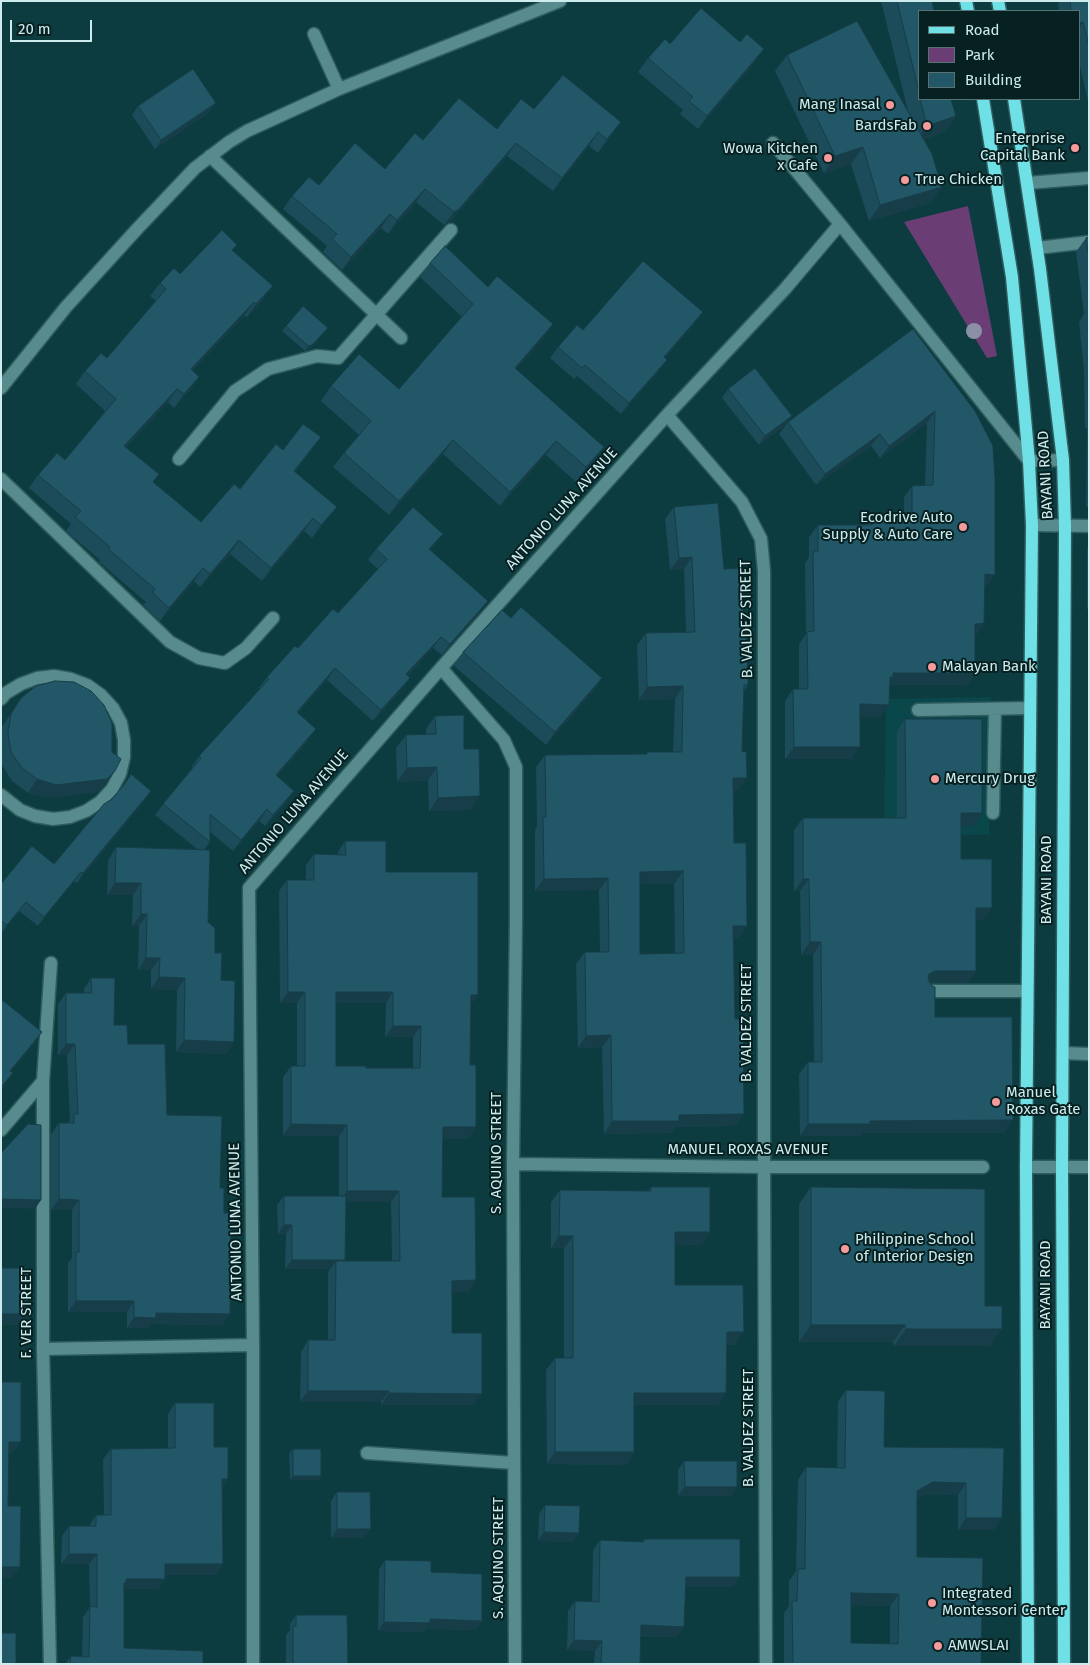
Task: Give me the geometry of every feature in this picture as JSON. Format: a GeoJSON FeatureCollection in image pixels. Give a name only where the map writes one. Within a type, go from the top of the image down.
{"type":"FeatureCollection","features":[{"type":"Feature","properties":{"kind":"main road","name":"BAYANI ROAD"},"geometry":{"type":"LineString","coordinates":[[983,100],[1012,277],[1030,461],[1032,525],[1026,1167],[1028,1664]]}},
{"type":"Feature","properties":{"kind":"main road","name":"BAYANI ROAD"},"geometry":{"type":"LineString","coordinates":[[1014,100],[1037,248],[1060,423],[1063,460],[1065,526],[1062,1167],[1064,1664]]}},
{"type":"Feature","properties":{"kind":"street"},"geometry":{"type":"LineString","coordinates":[[1,388],[66,307],[170,194],[195,168],[210,156],[247,131],[339,89],[560,1]]}},
{"type":"Feature","properties":{"kind":"street"},"geometry":{"type":"LineString","coordinates":[[314,34],[339,89]]}},
{"type":"Feature","properties":{"kind":"street"},"geometry":{"type":"LineString","coordinates":[[773,143],[1030,461],[1063,460]]}},
{"type":"Feature","properties":{"kind":"street"},"geometry":{"type":"LineString","coordinates":[[210,156],[401,338]]}},
{"type":"Feature","properties":{"kind":"street"},"geometry":{"type":"LineString","coordinates":[[1028,183],[1089,178]]}},
{"type":"Feature","properties":{"kind":"street","name":"ANTONIO LUNA AVENUE"},"geometry":{"type":"LineString","coordinates":[[253,1664],[253,1345],[249,888],[441,668],[667,415],[785,289],[840,224]]}},
{"type":"Feature","properties":{"kind":"street"},"geometry":{"type":"LineString","coordinates":[[179,458],[235,391],[268,369],[317,356],[338,358],[452,230]]}},
{"type":"Feature","properties":{"kind":"street"},"geometry":{"type":"LineString","coordinates":[[1037,248],[1089,242]]}},
{"type":"Feature","properties":{"kind":"street","name":"B. VALDEZ STREET"},"geometry":{"type":"LineString","coordinates":[[667,415],[742,502],[761,538],[764,571],[766,1664]]}},
{"type":"Feature","properties":{"kind":"street"},"geometry":{"type":"LineString","coordinates":[[1,479],[170,642],[199,658],[225,663],[246,648],[273,618]]}},
{"type":"Feature","properties":{"kind":"street"},"geometry":{"type":"LineString","coordinates":[[1032,525],[1089,526]]}},
{"type":"Feature","properties":{"kind":"street","name":"S. AQUINO STREET"},"geometry":{"type":"LineString","coordinates":[[441,668],[504,740],[516,767],[513,1164],[515,1664]]}},
{"type":"Feature","properties":{"kind":"street"},"geometry":{"type":"LineString","coordinates":[[1,699],[6,693],[21,684],[37,678],[54,676],[71,678],[87,685],[101,695],[113,708],[121,723],[124,757],[120,774],[112,789],[100,802],[86,811],[70,817],[35,816],[20,810],[1,795]]}},
{"type":"Feature","properties":{"kind":"street"},"geometry":{"type":"LineString","coordinates":[[918,710],[1030,708]]}},
{"type":"Feature","properties":{"kind":"street"},"geometry":{"type":"LineString","coordinates":[[993,813],[995,709]]}},
{"type":"Feature","properties":{"kind":"street","name":"F. VER STREET"},"geometry":{"type":"LineString","coordinates":[[50,1664],[43,1349],[43,1081],[51,963]]}},
{"type":"Feature","properties":{"kind":"street"},"geometry":{"type":"LineString","coordinates":[[927,991],[1027,991]]}},
{"type":"Feature","properties":{"kind":"street"},"geometry":{"type":"LineString","coordinates":[[1063,1053],[1089,1054]]}},
{"type":"Feature","properties":{"kind":"street"},"geometry":{"type":"LineString","coordinates":[[1,1130],[43,1081]]}},
{"type":"Feature","properties":{"kind":"street","name":"MANUEL ROXAS AVENUE"},"geometry":{"type":"LineString","coordinates":[[513,1164],[983,1167]]}},
{"type":"Feature","properties":{"kind":"street"},"geometry":{"type":"LineString","coordinates":[[1026,1167],[1089,1167]]}},
{"type":"Feature","properties":{"kind":"street"},"geometry":{"type":"LineString","coordinates":[[43,1349],[253,1345]]}},
{"type":"Feature","properties":{"kind":"street"},"geometry":{"type":"LineString","coordinates":[[367,1453],[514,1463]]}},
{"type":"Feature","properties":{"kind":"shaded area"},"geometry":{"type":"Polygon","coordinates":[[[991,697],[989,835],[884,834],[886,699],[991,697]]]}},
{"type":"Feature","properties":{"kind":"green space"},"geometry":{"type":"Polygon","coordinates":[[[968,206],[997,356],[987,358],[904,222],[968,206]]]}},
{"type":"Feature","properties":{"kind":"building"},"geometry":{"type":"Polygon","coordinates":[[[897,1],[932,1],[934,10],[918,10],[918,88],[897,1]]]}},
{"type":"Feature","properties":{"kind":"building"},"geometry":{"type":"Polygon","coordinates":[[[1070,1],[1089,1],[1089,46],[1083,22],[1080,23],[1080,10],[1071,10],[1070,1]]]}},
{"type":"Feature","properties":{"kind":"building"},"geometry":{"type":"Polygon","coordinates":[[[701,8],[740,42],[747,34],[764,49],[707,116],[689,101],[693,97],[648,58],[665,39],[670,44],[701,8]]]}},
{"type":"Feature","properties":{"kind":"building"},"geometry":{"type":"Polygon","coordinates":[[[857,21],[932,154],[942,187],[880,205],[863,147],[835,156],[787,55],[857,21]]]}},
{"type":"Feature","properties":{"kind":"building"},"geometry":{"type":"Polygon","coordinates":[[[193,69],[216,103],[161,140],[138,106],[193,69]]]}},
{"type":"Feature","properties":{"kind":"building"},"geometry":{"type":"Polygon","coordinates":[[[563,75],[621,122],[607,139],[598,132],[562,178],[516,143],[459,209],[454,212],[425,189],[397,220],[390,214],[351,257],[332,239],[337,234],[292,196],[309,177],[319,185],[355,143],[385,169],[415,133],[423,140],[459,98],[497,129],[521,99],[534,109],[563,75]]]}},
{"type":"Feature","properties":{"kind":"building"},"geometry":{"type":"Polygon","coordinates":[[[920,100],[951,100],[956,116],[927,126],[920,100]]]}},
{"type":"Feature","properties":{"kind":"building"},"geometry":{"type":"Polygon","coordinates":[[[222,230],[237,245],[232,250],[273,286],[256,304],[254,302],[191,369],[199,377],[184,394],[177,389],[124,446],[159,474],[153,482],[201,522],[234,484],[240,489],[276,444],[283,450],[303,424],[321,437],[294,471],[337,507],[321,525],[313,518],[271,568],[239,540],[210,574],[203,568],[169,608],[152,592],[155,589],[108,549],[110,547],[75,517],[81,511],[38,475],[57,453],[65,460],[116,399],[85,371],[101,353],[107,358],[166,289],[160,283],[174,268],[180,274],[222,230]]]}},
{"type":"Feature","properties":{"kind":"building"},"geometry":{"type":"Polygon","coordinates":[[[1089,237],[1089,258],[1086,238],[1089,237]]]}},
{"type":"Feature","properties":{"kind":"building"},"geometry":{"type":"Polygon","coordinates":[[[445,246],[488,287],[497,276],[553,324],[515,368],[604,447],[586,467],[556,441],[510,492],[453,440],[399,501],[344,453],[371,421],[331,386],[359,354],[399,389],[473,304],[430,263],[445,246]]]}},
{"type":"Feature","properties":{"kind":"building"},"geometry":{"type":"Polygon","coordinates":[[[643,261],[703,312],[664,357],[667,360],[629,403],[585,365],[582,368],[558,347],[577,325],[583,330],[643,261]]]}},
{"type":"Feature","properties":{"kind":"building"},"geometry":{"type":"Polygon","coordinates":[[[303,306],[328,328],[312,345],[308,346],[286,326],[303,306]]]}},
{"type":"Feature","properties":{"kind":"building"},"geometry":{"type":"Polygon","coordinates":[[[913,329],[975,411],[993,446],[995,575],[985,574],[984,623],[975,624],[975,673],[893,673],[893,677],[890,677],[889,705],[860,704],[860,747],[794,747],[793,689],[808,689],[807,632],[814,631],[813,551],[818,551],[818,525],[872,525],[872,514],[912,514],[912,486],[933,485],[935,411],[889,446],[880,434],[825,474],[788,422],[913,329]]]}},
{"type":"Feature","properties":{"kind":"building"},"geometry":{"type":"Polygon","coordinates":[[[755,368],[792,416],[765,436],[728,389],[755,368]]]}},
{"type":"Feature","properties":{"kind":"building"},"geometry":{"type":"Polygon","coordinates":[[[718,503],[724,569],[743,568],[744,630],[746,630],[748,685],[744,685],[742,752],[746,751],[747,778],[733,778],[734,843],[746,843],[747,926],[733,926],[735,1019],[743,1019],[744,1114],[679,1115],[679,1121],[612,1121],[611,1035],[586,1036],[585,952],[609,952],[608,878],[544,879],[545,755],[682,752],[683,686],[647,687],[646,633],[695,632],[692,557],[679,558],[674,507],[718,503]],[[683,871],[640,872],[640,954],[684,953],[683,871]]]}},
{"type":"Feature","properties":{"kind":"building"},"geometry":{"type":"Polygon","coordinates":[[[413,507],[443,534],[429,549],[488,601],[450,644],[441,637],[406,674],[410,678],[381,710],[335,668],[297,712],[316,729],[276,775],[294,791],[273,815],[267,809],[241,840],[210,814],[210,842],[163,804],[201,758],[199,756],[269,679],[267,677],[295,646],[298,648],[333,609],[338,613],[387,559],[376,549],[413,507]]]}},
{"type":"Feature","properties":{"kind":"building"},"geometry":{"type":"Polygon","coordinates":[[[521,607],[602,678],[555,732],[463,652],[502,610],[511,618],[521,607]]]}},
{"type":"Feature","properties":{"kind":"building"},"geometry":{"type":"Polygon","coordinates":[[[55,681],[74,682],[91,691],[104,705],[112,723],[112,752],[121,759],[115,771],[107,779],[56,785],[37,779],[22,768],[11,752],[8,733],[11,714],[21,698],[36,686],[55,681]]]}},
{"type":"Feature","properties":{"kind":"building"},"geometry":{"type":"Polygon","coordinates":[[[464,715],[464,749],[479,749],[480,796],[438,798],[437,767],[407,768],[406,735],[436,734],[435,716],[464,715]]]}},
{"type":"Feature","properties":{"kind":"building"},"geometry":{"type":"Polygon","coordinates":[[[905,719],[982,719],[982,813],[961,813],[961,859],[992,859],[992,908],[976,908],[976,971],[935,971],[929,974],[928,979],[931,985],[935,987],[935,1017],[1012,1017],[1013,1120],[870,1121],[870,1124],[808,1124],[808,1062],[822,1062],[821,942],[810,942],[809,879],[803,879],[803,818],[906,818],[905,719]]]}},
{"type":"Feature","properties":{"kind":"building"},"geometry":{"type":"Polygon","coordinates":[[[131,774],[151,791],[83,873],[81,872],[44,917],[26,902],[7,925],[1,921],[1,884],[32,846],[54,864],[104,804],[112,799],[124,785],[131,774]]]}},
{"type":"Feature","properties":{"kind":"building"},"geometry":{"type":"Polygon","coordinates":[[[345,841],[386,841],[386,872],[478,872],[478,995],[471,995],[470,1065],[476,1065],[476,1127],[443,1127],[442,1197],[475,1197],[476,1280],[452,1281],[452,1333],[482,1333],[482,1394],[308,1391],[308,1340],[335,1340],[336,1261],[400,1261],[399,1191],[347,1191],[347,1125],[291,1124],[291,1066],[305,1066],[305,992],[288,992],[287,880],[314,880],[314,854],[346,855],[345,841]],[[336,992],[336,1066],[420,1068],[421,1026],[393,1026],[393,992],[336,992]]]}},
{"type":"Feature","properties":{"kind":"building"},"geometry":{"type":"Polygon","coordinates":[[[116,847],[210,850],[208,922],[215,928],[215,953],[222,953],[221,980],[235,981],[234,1042],[184,1040],[185,978],[159,977],[160,958],[146,958],[147,914],[141,914],[141,883],[115,883],[116,847]]]}},
{"type":"Feature","properties":{"kind":"building"},"geometry":{"type":"Polygon","coordinates":[[[91,978],[115,978],[114,1025],[127,1025],[128,1044],[165,1044],[167,1115],[222,1116],[220,1188],[224,1188],[224,1213],[231,1213],[230,1314],[156,1313],[156,1318],[134,1317],[134,1301],[76,1301],[76,1252],[79,1252],[79,1200],[59,1199],[59,1123],[74,1123],[74,1114],[78,1114],[75,1044],[66,1044],[66,993],[92,993],[91,978]]]}},
{"type":"Feature","properties":{"kind":"building"},"geometry":{"type":"Polygon","coordinates":[[[1,999],[42,1032],[10,1071],[13,1073],[1,1087],[1,999]]]}},
{"type":"Feature","properties":{"kind":"building"},"geometry":{"type":"Polygon","coordinates":[[[28,1124],[41,1125],[41,1200],[1,1199],[1,1153],[28,1124]]]}},
{"type":"Feature","properties":{"kind":"building"},"geometry":{"type":"Polygon","coordinates":[[[651,1187],[710,1187],[710,1232],[675,1232],[675,1285],[743,1285],[744,1332],[727,1332],[726,1393],[634,1393],[634,1452],[555,1452],[555,1358],[573,1358],[573,1236],[559,1236],[560,1190],[651,1191],[651,1187]]]}},
{"type":"Feature","properties":{"kind":"building"},"geometry":{"type":"Polygon","coordinates":[[[811,1187],[985,1189],[985,1306],[1002,1306],[1002,1329],[906,1329],[905,1325],[811,1325],[811,1187]]]}},
{"type":"Feature","properties":{"kind":"building"},"geometry":{"type":"Polygon","coordinates":[[[284,1196],[346,1196],[345,1260],[292,1260],[292,1225],[284,1225],[284,1196]]]}},
{"type":"Feature","properties":{"kind":"building"},"geometry":{"type":"Polygon","coordinates":[[[1,1268],[29,1268],[28,1314],[1,1314],[1,1268]]]}},
{"type":"Feature","properties":{"kind":"building"},"geometry":{"type":"Polygon","coordinates":[[[1,1382],[21,1382],[21,1442],[9,1442],[8,1506],[21,1506],[20,1567],[2,1567],[1,1633],[1,1382]]]}},
{"type":"Feature","properties":{"kind":"building"},"geometry":{"type":"Polygon","coordinates":[[[846,1390],[885,1391],[884,1447],[1004,1448],[1002,1518],[966,1518],[966,1483],[933,1482],[917,1491],[917,1557],[983,1558],[981,1664],[793,1664],[792,1601],[797,1601],[798,1569],[805,1569],[806,1467],[845,1468],[846,1390]],[[851,1593],[851,1643],[898,1644],[899,1594],[851,1593]]]}},
{"type":"Feature","properties":{"kind":"building"},"geometry":{"type":"Polygon","coordinates":[[[175,1403],[214,1403],[214,1447],[228,1447],[228,1479],[222,1479],[223,1564],[165,1564],[165,1579],[126,1579],[126,1583],[124,1583],[124,1648],[203,1651],[203,1664],[70,1664],[71,1656],[89,1657],[90,1606],[97,1607],[97,1554],[69,1554],[69,1526],[96,1526],[96,1515],[111,1515],[111,1449],[175,1448],[175,1403]]]}},
{"type":"Feature","properties":{"kind":"building"},"geometry":{"type":"Polygon","coordinates":[[[293,1449],[321,1449],[321,1476],[293,1476],[293,1449]]]}},
{"type":"Feature","properties":{"kind":"building"},"geometry":{"type":"Polygon","coordinates":[[[684,1461],[737,1461],[737,1487],[685,1487],[684,1461]]]}},
{"type":"Feature","properties":{"kind":"building"},"geometry":{"type":"Polygon","coordinates":[[[337,1492],[370,1492],[371,1529],[337,1529],[337,1492]]]}},
{"type":"Feature","properties":{"kind":"building"},"geometry":{"type":"Polygon","coordinates":[[[545,1505],[580,1506],[579,1533],[544,1532],[545,1505]]]}},
{"type":"Feature","properties":{"kind":"building"},"geometry":{"type":"Polygon","coordinates":[[[644,1539],[740,1539],[740,1577],[686,1577],[684,1627],[641,1625],[640,1664],[601,1664],[602,1641],[574,1640],[575,1601],[599,1602],[600,1540],[644,1542],[644,1539]]]}},
{"type":"Feature","properties":{"kind":"building"},"geometry":{"type":"Polygon","coordinates":[[[385,1560],[431,1561],[431,1572],[482,1574],[482,1621],[430,1619],[430,1623],[384,1622],[385,1560]]]}},
{"type":"Feature","properties":{"kind":"building"},"geometry":{"type":"Polygon","coordinates":[[[296,1615],[347,1615],[348,1664],[293,1664],[293,1626],[296,1626],[296,1615]]]}},
{"type":"Feature","properties":{"kind":"building"},"geometry":{"type":"Polygon","coordinates":[[[1,1633],[16,1633],[16,1664],[1,1664],[1,1633]]]}},
{"type":"Feature","properties":{"kind":"place","name":"Mang Inasal"},"geometry":{"type":"Point","coordinates":[890,105]}},
{"type":"Feature","properties":{"kind":"place","name":"BardsFab"},"geometry":{"type":"Point","coordinates":[927,126]}},
{"type":"Feature","properties":{"kind":"place","name":"Enterprise Capital Bank"},"geometry":{"type":"Point","coordinates":[1075,148]}},
{"type":"Feature","properties":{"kind":"place","name":"Wowa Kitchen x Cafe"},"geometry":{"type":"Point","coordinates":[828,158]}},
{"type":"Feature","properties":{"kind":"place","name":"True Chicken"},"geometry":{"type":"Point","coordinates":[905,180]}},
{"type":"Feature","properties":{"kind":"place","name":"Ecodrive Auto Supply & Auto Care"},"geometry":{"type":"Point","coordinates":[963,527]}},
{"type":"Feature","properties":{"kind":"place","name":"Malayan Bank"},"geometry":{"type":"Point","coordinates":[932,667]}},
{"type":"Feature","properties":{"kind":"place","name":"Mercury Drug"},"geometry":{"type":"Point","coordinates":[935,779]}},
{"type":"Feature","properties":{"kind":"place","name":"Manuel Roxas Gate"},"geometry":{"type":"Point","coordinates":[996,1102]}},
{"type":"Feature","properties":{"kind":"place","name":"Philippine School of Interior Design"},"geometry":{"type":"Point","coordinates":[845,1249]}},
{"type":"Feature","properties":{"kind":"place","name":"Integrated Montessori Center"},"geometry":{"type":"Point","coordinates":[932,1603]}},
{"type":"Feature","properties":{"kind":"place","name":"AMWSLAI"},"geometry":{"type":"Point","coordinates":[938,1646]}}]}
